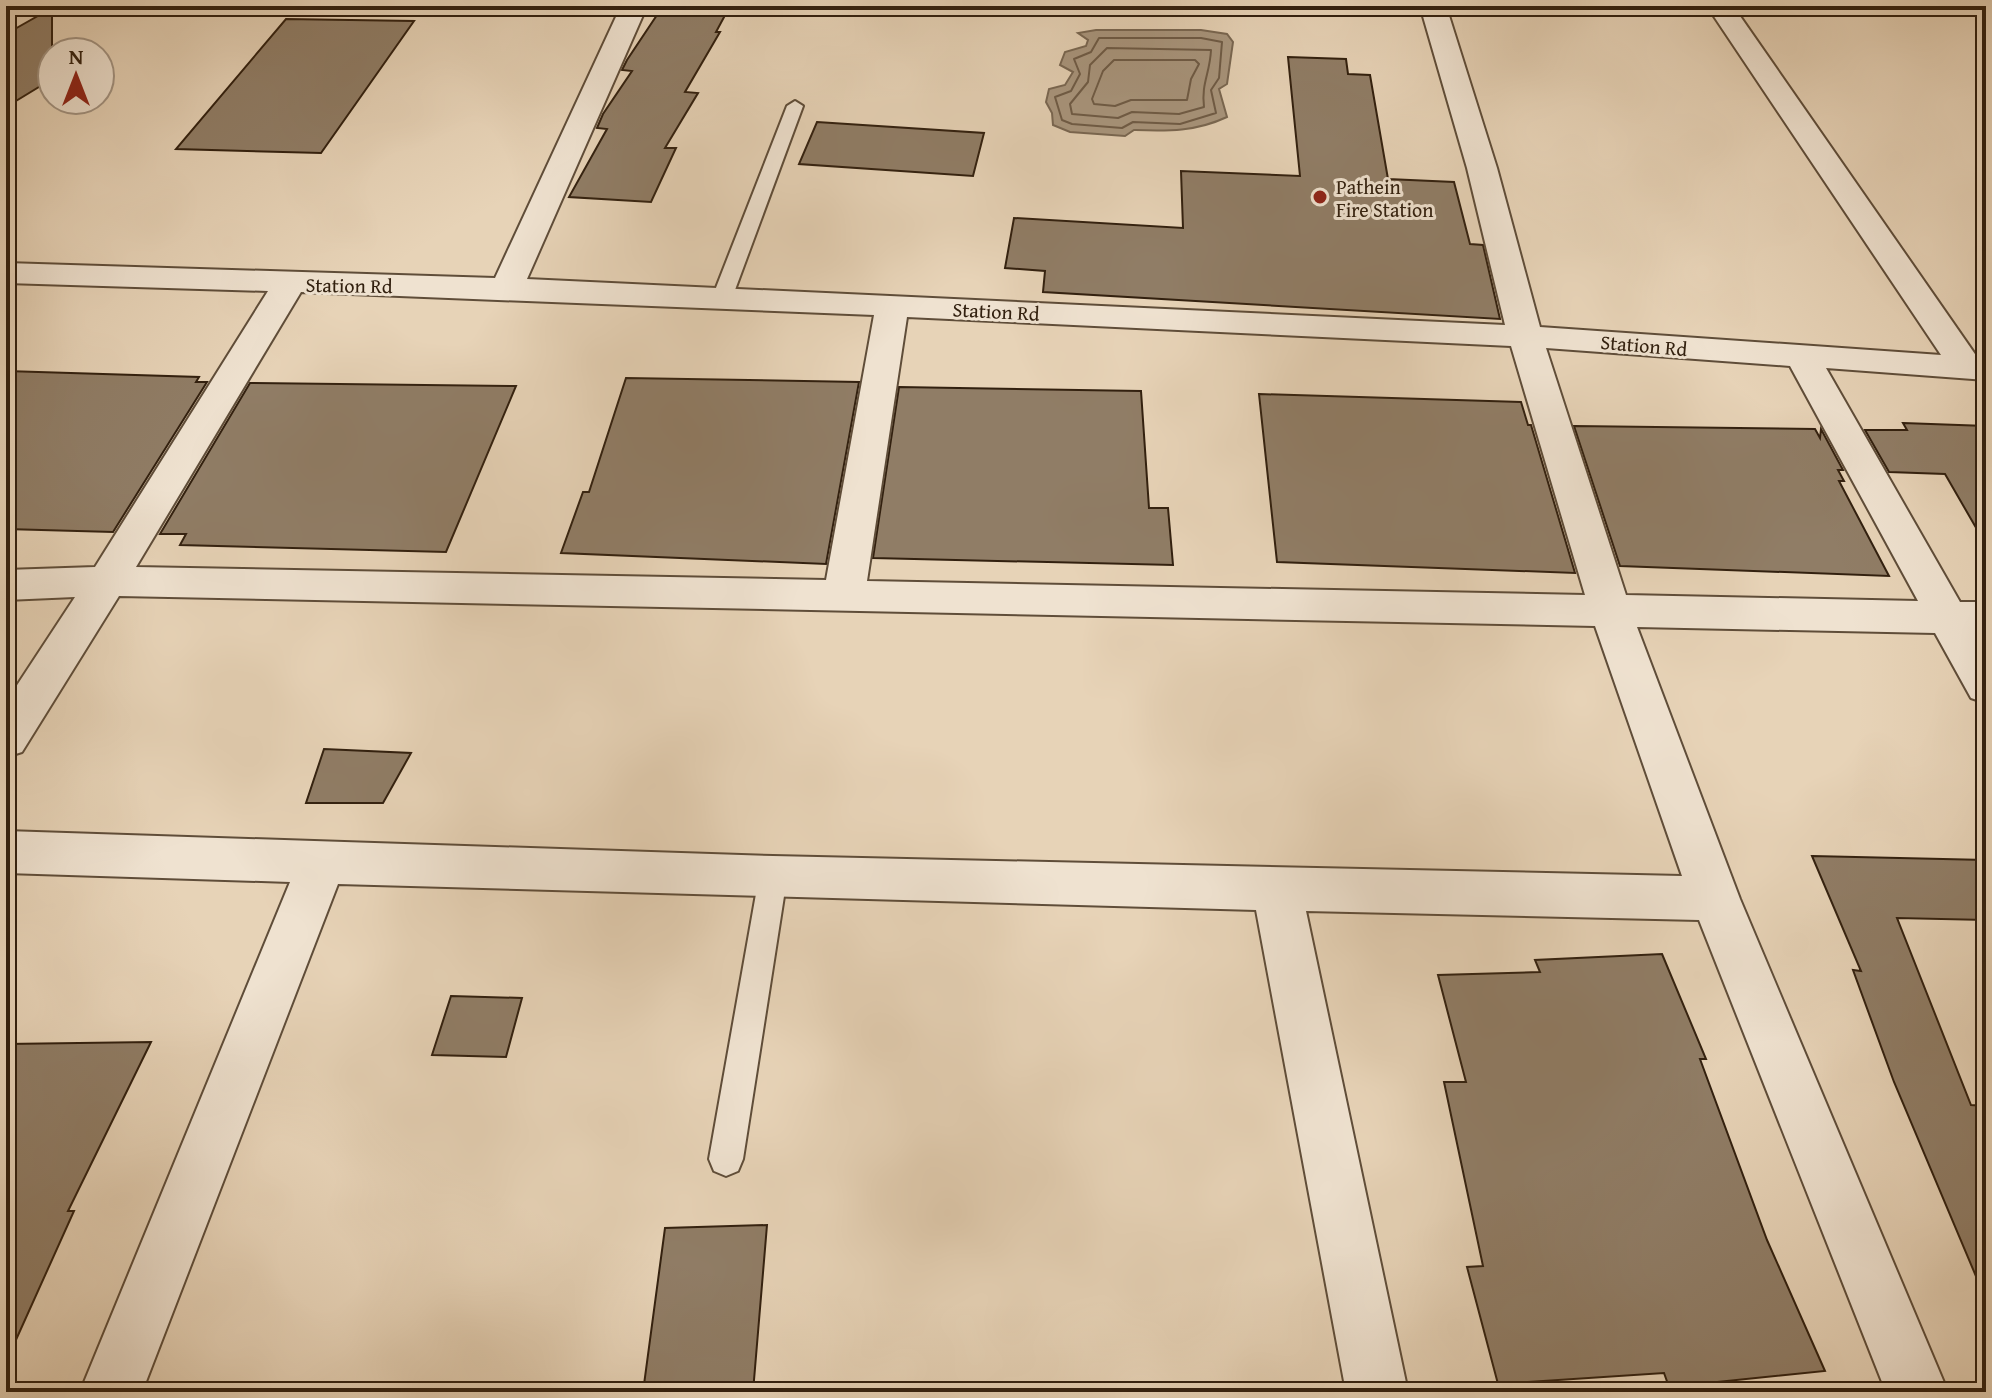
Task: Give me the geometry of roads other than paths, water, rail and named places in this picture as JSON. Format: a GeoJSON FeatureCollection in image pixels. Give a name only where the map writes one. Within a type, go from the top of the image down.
{"type":"FeatureCollection","features":[{"type":"Feature","properties":{"kind":"street"},"geometry":{"type":"LineString","coordinates":[[507,288],[634,6]]}},
{"type":"Feature","properties":{"kind":"street"},"geometry":{"type":"LineString","coordinates":[[1433,6],[1482,168],[1525,336],[1610,610],[1715,899],[1917,1392]]}},
{"type":"Feature","properties":{"kind":"street"},"geometry":{"type":"LineString","coordinates":[[1720,6],[1977,368]]}},
{"type":"Feature","properties":{"kind":"street","name":"Station Rd"},"geometry":{"type":"LineString","coordinates":[[6,273],[289,284],[507,288],[1525,336],[1977,368]]}},
{"type":"Feature","properties":{"kind":"street"},"geometry":{"type":"LineString","coordinates":[[6,739],[289,284]]}},
{"type":"Feature","properties":{"kind":"street"},"geometry":{"type":"LineString","coordinates":[[844,596],[892,306]]}},
{"type":"Feature","properties":{"kind":"street"},"geometry":{"type":"LineString","coordinates":[[1803,358],[1966,618],[1986,686]]}},
{"type":"Feature","properties":{"kind":"street"},"geometry":{"type":"LineString","coordinates":[[6,585],[107,581],[1966,618]]}},
{"type":"Feature","properties":{"kind":"street"},"geometry":{"type":"LineString","coordinates":[[6,852],[1277,891],[1715,899]]}},
{"type":"Feature","properties":{"kind":"street"},"geometry":{"type":"LineString","coordinates":[[111,1392],[323,860]]}},
{"type":"Feature","properties":{"kind":"street"},"geometry":{"type":"LineString","coordinates":[[1277,891],[1377,1392]]}},
{"type":"Feature","properties":{"kind":"lane"},"geometry":{"type":"LineString","coordinates":[[722,298],[795,106]]}},
{"type":"Feature","properties":{"kind":"lane"},"geometry":{"type":"LineString","coordinates":[[726,1159],[773,877]]}},
{"type":"Feature","properties":{"kind":"water"},"geometry":{"type":"Polygon","coordinates":[[[1096,30],[1201,30],[1227,34],[1233,42],[1227,84],[1219,89],[1227,117],[1192,128],[1134,130],[1125,136],[1070,132],[1053,125],[1052,113],[1046,102],[1049,89],[1065,85],[1073,72],[1060,65],[1065,52],[1086,46],[1088,40],[1078,33],[1096,30]]]}},
{"type":"Feature","properties":{"kind":"place","name":"Pathein Fire Station"},"geometry":{"type":"Point","coordinates":[1320,197]}}]}
